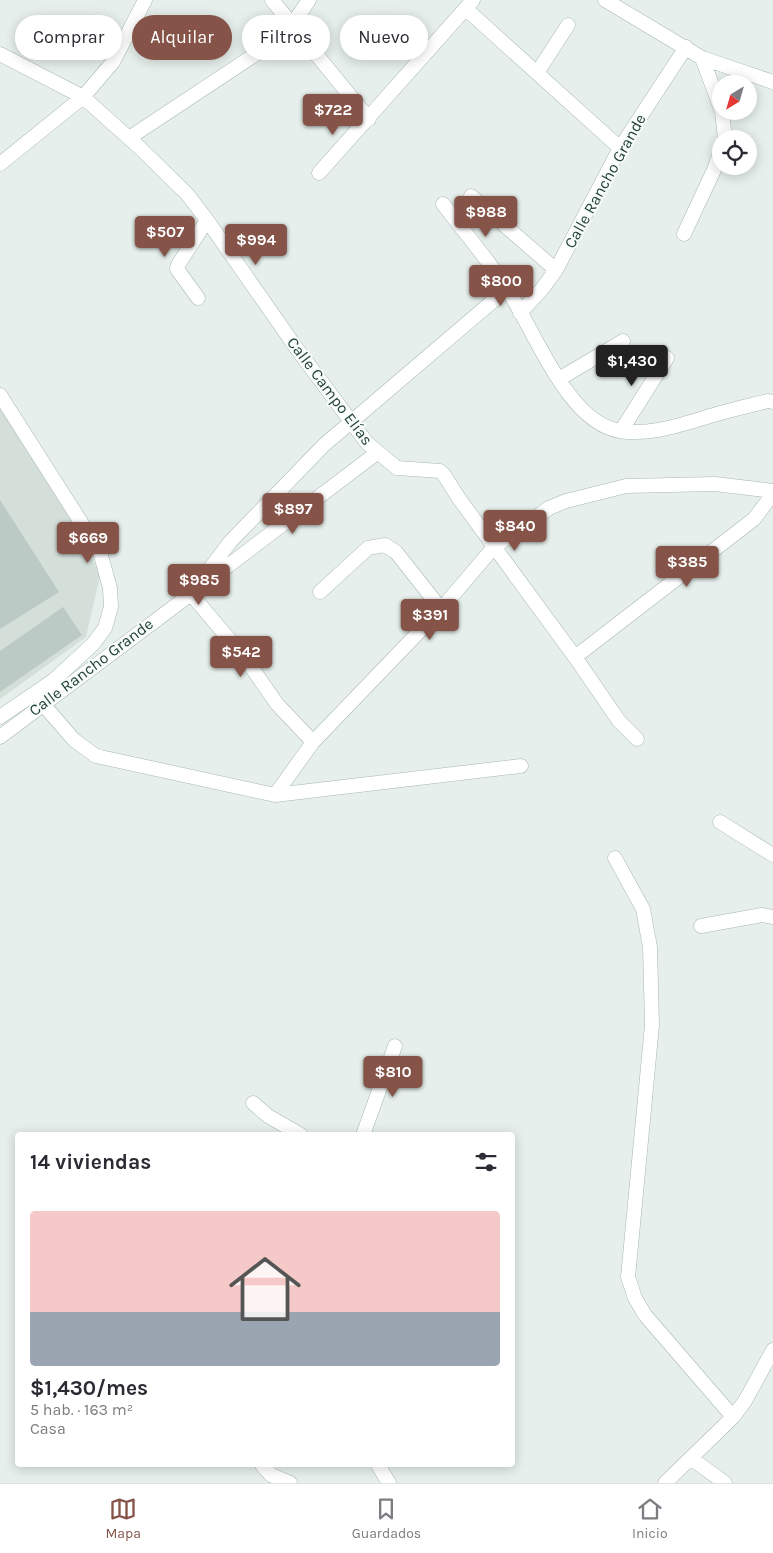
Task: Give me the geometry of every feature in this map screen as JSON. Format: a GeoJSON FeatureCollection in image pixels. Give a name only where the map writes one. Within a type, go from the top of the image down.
{"type":"FeatureCollection","features":[{"type":"Feature","properties":{"kind":"street"},"geometry":{"type":"LineString","coordinates":[[0,164],[83,97],[113,62],[145,0]]}},
{"type":"Feature","properties":{"kind":"street"},"geometry":{"type":"LineString","coordinates":[[272,0],[284,15]]}},
{"type":"Feature","properties":{"kind":"street"},"geometry":{"type":"LineString","coordinates":[[299,15],[309,0]]}},
{"type":"Feature","properties":{"kind":"street"},"geometry":{"type":"LineString","coordinates":[[605,0],[702,58],[772,80]]}},
{"type":"Feature","properties":{"kind":"street"},"geometry":{"type":"LineString","coordinates":[[319,172],[470,4],[537,73],[620,148]]}},
{"type":"Feature","properties":{"kind":"street"},"geometry":{"type":"LineString","coordinates":[[537,73],[568,25]]}},
{"type":"Feature","properties":{"kind":"street","name":"Calle Rancho Grande"},"geometry":{"type":"LineString","coordinates":[[520,313],[556,270],[620,148],[686,47]]}},
{"type":"Feature","properties":{"kind":"street","name":"Calle Campo Elías"},"geometry":{"type":"LineString","coordinates":[[0,54],[83,97],[187,194],[297,349],[367,443],[397,468],[413,471],[434,470],[444,475],[494,548],[575,656],[619,721],[637,739]]}},
{"type":"Feature","properties":{"kind":"street"},"geometry":{"type":"LineString","coordinates":[[702,58],[712,84]]}},
{"type":"Feature","properties":{"kind":"street"},"geometry":{"type":"LineString","coordinates":[[129,138],[247,60]]}},
{"type":"Feature","properties":{"kind":"street"},"geometry":{"type":"LineString","coordinates":[[321,60],[369,118]]}},
{"type":"Feature","properties":{"kind":"street"},"geometry":{"type":"LineString","coordinates":[[684,234],[712,174]]}},
{"type":"Feature","properties":{"kind":"street"},"geometry":{"type":"LineString","coordinates":[[471,196],[556,270]]}},
{"type":"Feature","properties":{"kind":"street"},"geometry":{"type":"LineString","coordinates":[[443,204],[508,289],[558,379],[570,396],[596,422],[608,428],[621,431],[646,432],[669,428],[771,400]]}},
{"type":"Feature","properties":{"kind":"street"},"geometry":{"type":"LineString","coordinates":[[198,298],[177,269],[207,220]]}},
{"type":"Feature","properties":{"kind":"street","name":"Calle Rancho Grande"},"geometry":{"type":"LineString","coordinates":[[0,736],[191,594],[230,542],[324,445],[508,289]]}},
{"type":"Feature","properties":{"kind":"street"},"geometry":{"type":"LineString","coordinates":[[558,379],[623,341]]}},
{"type":"Feature","properties":{"kind":"street"},"geometry":{"type":"LineString","coordinates":[[621,431],[667,358]]}},
{"type":"Feature","properties":{"kind":"street"},"geometry":{"type":"LineString","coordinates":[[0,396],[100,552],[110,588],[111,607],[105,628],[79,658],[54,680],[0,717]]}},
{"type":"Feature","properties":{"kind":"street"},"geometry":{"type":"LineString","coordinates":[[313,742],[277,704],[244,658],[191,594],[378,452]]}},
{"type":"Feature","properties":{"kind":"street"},"geometry":{"type":"LineString","coordinates":[[275,795],[313,742],[441,609],[494,548],[549,508],[566,501],[626,486],[715,484],[773,493],[754,519],[575,656]]}},
{"type":"Feature","properties":{"kind":"street"},"geometry":{"type":"LineString","coordinates":[[320,592],[368,548],[385,545],[396,552],[441,609]]}},
{"type":"Feature","properties":{"kind":"street"},"geometry":{"type":"LineString","coordinates":[[42,703],[74,740],[96,756],[275,795],[521,766]]}},
{"type":"Feature","properties":{"kind":"street"},"geometry":{"type":"LineString","coordinates":[[720,822],[773,855]]}},
{"type":"Feature","properties":{"kind":"street"},"geometry":{"type":"LineString","coordinates":[[615,858],[643,909],[650,948],[652,1025],[628,1277],[635,1298],[645,1315],[733,1417]]}},
{"type":"Feature","properties":{"kind":"street"},"geometry":{"type":"LineString","coordinates":[[701,926],[762,915],[773,917]]}},
{"type":"Feature","properties":{"kind":"street"},"geometry":{"type":"LineString","coordinates":[[364,1132],[395,1046]]}},
{"type":"Feature","properties":{"kind":"street"},"geometry":{"type":"LineString","coordinates":[[253,1103],[268,1116],[296,1132]]}},
{"type":"Feature","properties":{"kind":"street"},"geometry":{"type":"LineString","coordinates":[[665,1483],[692,1459],[733,1417],[745,1401],[773,1350]]}},
{"type":"Feature","properties":{"kind":"street"},"geometry":{"type":"LineString","coordinates":[[692,1459],[725,1483]]}},
{"type":"Feature","properties":{"kind":"street"},"geometry":{"type":"LineString","coordinates":[[264,1467],[271,1474],[290,1483]]}},
{"type":"Feature","properties":{"kind":"street"},"geometry":{"type":"LineString","coordinates":[[379,1467],[389,1483]]}},
{"type":"Feature","properties":{"kind":"shaded area"},"geometry":{"type":"Polygon","coordinates":[[[0,402],[70,510],[100,576],[86,637],[0,699],[0,402]]]}},
{"type":"Feature","properties":{"kind":"building"},"geometry":{"type":"Polygon","coordinates":[[[0,500],[59,592],[0,629],[0,500]]]}},
{"type":"Feature","properties":{"kind":"building"},"geometry":{"type":"Polygon","coordinates":[[[63,607],[82,635],[0,692],[0,651],[63,607]]]}}]}
